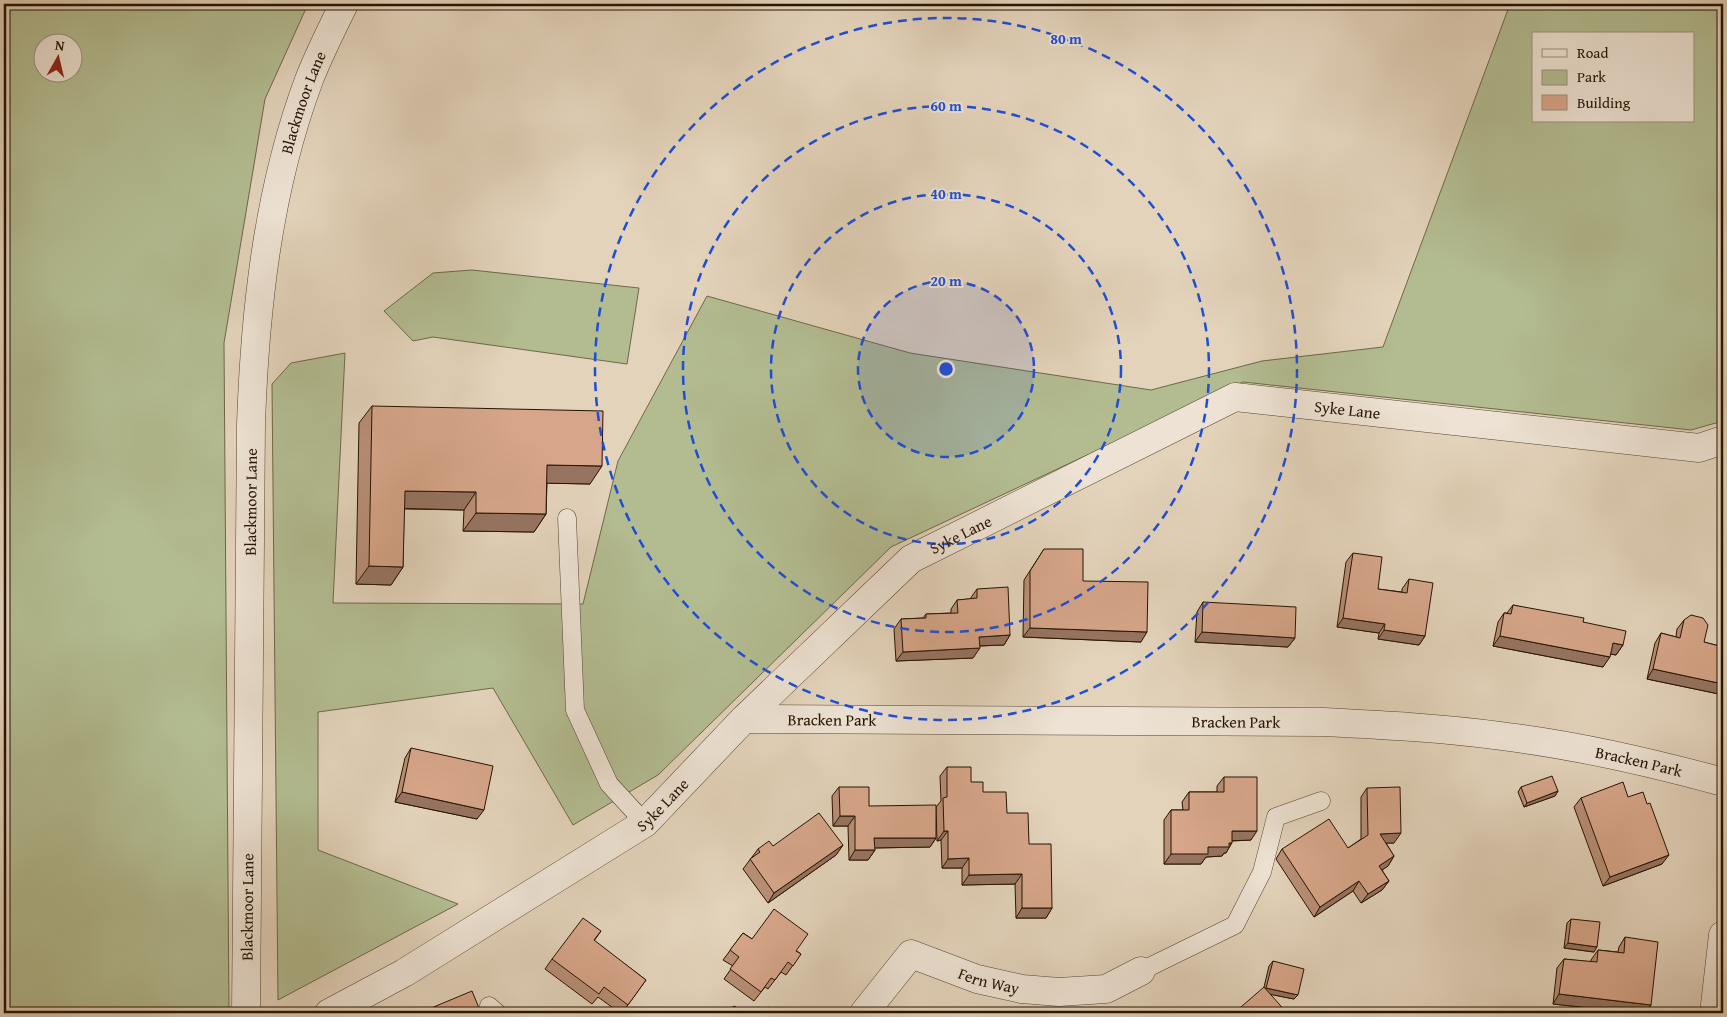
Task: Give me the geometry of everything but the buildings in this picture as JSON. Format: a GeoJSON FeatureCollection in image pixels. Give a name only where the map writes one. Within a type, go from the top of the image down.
{"type":"FeatureCollection","features":[{"type":"Feature","properties":{"kind":"street","name":"Blackmoor Lane"},"geometry":{"type":"LineString","coordinates":[[246,1013],[251,424],[254,352],[268,237],[286,158],[310,80],[344,4]]}},
{"type":"Feature","properties":{"kind":"street","name":"Syke Lane"},"geometry":{"type":"LineString","coordinates":[[329,1013],[404,973],[645,823],[744,719],[911,559],[1235,397],[1699,448],[1723,440]]}},
{"type":"Feature","properties":{"kind":"street","name":"Bracken Park"},"geometry":{"type":"LineString","coordinates":[[744,719],[1314,722],[1418,727],[1502,736],[1586,750],[1663,765],[1723,782]]}},
{"type":"Feature","properties":{"kind":"street"},"geometry":{"type":"LineString","coordinates":[[1714,1013],[1723,935]]}},
{"type":"Feature","properties":{"kind":"street","name":"Fern Way"},"geometry":{"type":"LineString","coordinates":[[864,1013],[911,954],[978,980],[1022,989],[1059,992],[1106,989],[1141,971]]}},
{"type":"Feature","properties":{"kind":"lane"},"geometry":{"type":"LineString","coordinates":[[568,518],[575,710],[609,784],[645,823]]}},
{"type":"Feature","properties":{"kind":"lane"},"geometry":{"type":"LineString","coordinates":[[1141,971],[1235,925],[1262,872],[1276,818],[1321,801]]}},
{"type":"Feature","properties":{"kind":"green space"},"geometry":{"type":"Polygon","coordinates":[[[4,4],[308,4],[265,99],[224,343],[229,1013],[4,1013],[4,4]]]}},
{"type":"Feature","properties":{"kind":"green space"},"geometry":{"type":"Polygon","coordinates":[[[1510,4],[1723,4],[1723,421],[1691,430],[1243,382],[891,547],[658,775],[573,825],[493,688],[318,712],[318,850],[458,904],[278,1000],[272,384],[291,363],[345,353],[333,603],[583,604],[618,461],[707,296],[910,353],[1151,390],[1262,361],[1383,347],[1510,4]]]}},
{"type":"Feature","properties":{"kind":"green space"},"geometry":{"type":"Polygon","coordinates":[[[472,270],[639,288],[627,364],[433,337],[413,341],[384,311],[433,273],[472,270]]]}}]}
